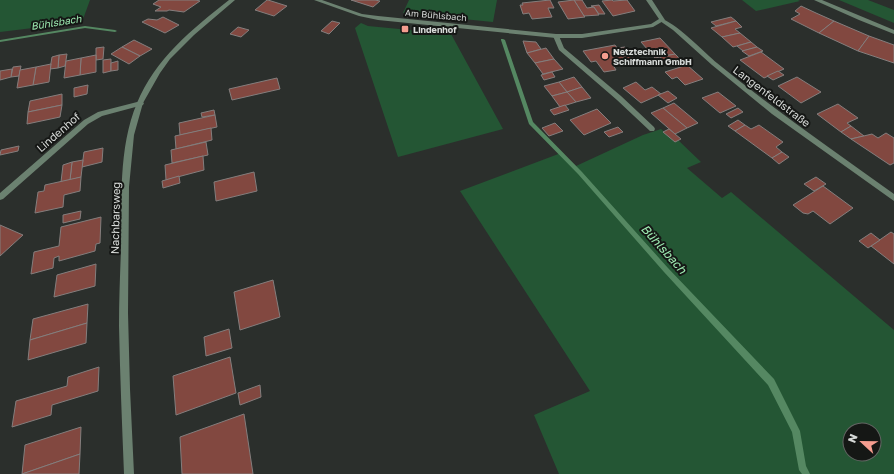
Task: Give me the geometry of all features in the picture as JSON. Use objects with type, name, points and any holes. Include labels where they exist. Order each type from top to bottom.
[{"type":"street","name":"Nachbarsweg","points":[[128,474],[124,338],[127,164],[132,128],[141,103],[157,72],[172,52],[192,32],[232,0]]},
{"type":"street","name":"Am Bühlsbach","points":[[316,0],[361,15],[378,18],[556,36],[582,36],[653,25],[662,20]]},
{"type":"street","name":"Langenfeldstraße","points":[[649,0],[662,20],[675,29],[714,64],[774,112],[894,198]]},
{"type":"street","points":[[817,0],[861,20],[894,32]]},
{"type":"street","points":[[556,36],[561,49],[619,98],[652,129]]},
{"type":"street","name":"Lindenhof","points":[[0,197],[86,122],[100,114],[141,103]]},
{"type":"green space","points":[[0,0],[90,0],[82,22],[0,32]]},
{"type":"green space","points":[[409,0],[497,0],[493,22],[403,13]]},
{"type":"green space","points":[[742,0],[798,0],[800,1],[756,11]]},
{"type":"green space","points":[[839,0],[868,0],[894,10],[894,23]]},
{"type":"green space","points":[[361,23],[368,26],[451,34],[503,129],[398,157],[355,28]]},
{"type":"green space","points":[[661,129],[675,142],[678,140],[701,162],[687,168],[722,198],[731,192],[894,330],[894,474],[559,474],[534,415],[590,391],[460,191],[561,153],[576,166],[643,135]]},
{"type":"building","points":[[159,0],[200,1],[184,12],[169,10],[155,11],[161,7],[153,4]]},
{"type":"building","points":[[267,0],[287,6],[274,16],[255,10]]},
{"type":"building","points":[[351,0],[375,0],[380,1],[373,7]]},
{"type":"building","points":[[550,0],[554,8],[548,8],[552,17],[532,19],[529,13],[523,14],[520,5],[523,5],[522,3]]},
{"type":"building","points":[[574,0],[582,0],[587,8],[594,7],[599,15],[584,16]]},
{"type":"building","points":[[574,0],[585,17],[568,19],[558,2]]},
{"type":"building","points":[[627,0],[635,11],[613,16],[602,1]]},
{"type":"building","points":[[599,5],[605,14],[599,14],[594,7],[591,6]]},
{"type":"building","points":[[801,6],[834,21],[819,33],[791,19],[800,14],[795,11]]},
{"type":"building","points":[[163,17],[179,25],[165,33],[142,22],[148,19],[157,20]]},
{"type":"building","points":[[731,17],[736,21],[716,26],[711,22]]},
{"type":"building","points":[[332,21],[340,23],[329,34],[321,31]]},
{"type":"building","points":[[736,21],[742,27],[735,29],[740,33],[722,37],[711,28]]},
{"type":"building","points":[[834,21],[869,36],[858,51],[819,33]]},
{"type":"building","points":[[238,27],[249,30],[241,37],[230,34]]},
{"type":"building","points":[[740,33],[751,42],[733,47],[722,37]]},
{"type":"building","points":[[869,36],[894,45],[894,63],[858,51]]},
{"type":"building","points":[[660,38],[675,54],[655,58],[641,42]]},
{"type":"building","points":[[134,40],[152,49],[140,56],[122,47]]},
{"type":"building","points":[[523,41],[536,42],[541,49],[527,53]]},
{"type":"building","points":[[751,42],[757,47],[743,51],[737,46]]},
{"type":"building","name":"Netztechnik Schiffmann GmbH","points":[[615,45],[628,63],[613,65],[616,70],[604,72],[596,61],[591,62],[583,51]]},
{"type":"building","points":[[104,47],[103,59],[96,60],[96,48]]},
{"type":"building","points":[[122,47],[140,56],[129,64],[111,54]]},
{"type":"building","points":[[625,47],[638,64],[630,66],[617,48]]},
{"type":"building","points":[[757,47],[763,51],[749,56],[742,51]]},
{"type":"building","points":[[546,48],[554,59],[535,63],[527,53]]},
{"type":"building","points":[[761,52],[784,69],[764,78],[740,60]]},
{"type":"building","points":[[67,54],[65,66],[58,68],[59,55]]},
{"type":"building","points":[[675,54],[680,59],[665,63],[660,57]]},
{"type":"building","points":[[59,55],[58,68],[50,69],[52,57]]},
{"type":"building","points":[[96,55],[96,72],[80,75],[81,58]]},
{"type":"building","points":[[81,58],[80,75],[64,78],[66,61]]},
{"type":"building","points":[[111,59],[111,71],[103,73],[103,60]]},
{"type":"building","points":[[554,59],[563,69],[543,74],[535,63]]},
{"type":"building","points":[[118,61],[118,70],[111,71],[111,63]]},
{"type":"building","points":[[51,64],[49,82],[33,85],[36,67]]},
{"type":"building","points":[[687,65],[703,79],[685,85],[677,77],[672,79],[665,72]]},
{"type":"building","points":[[21,66],[19,76],[11,77],[13,67]]},
{"type":"building","points":[[36,67],[33,85],[17,88],[20,70]]},
{"type":"building","points":[[12,69],[11,77],[0,80],[0,71]]},
{"type":"building","points":[[778,71],[784,75],[773,80],[767,76]]},
{"type":"building","points":[[552,72],[555,77],[544,80],[541,75]]},
{"type":"building","points":[[574,77],[582,87],[567,92],[559,82]]},
{"type":"building","points":[[797,77],[821,92],[801,103],[778,86]]},
{"type":"building","points":[[277,78],[280,89],[232,100],[229,89]]},
{"type":"building","points":[[559,82],[567,92],[552,96],[544,86]]},
{"type":"building","points":[[636,82],[645,90],[652,87],[661,94],[641,103],[623,88]]},
{"type":"building","points":[[88,85],[87,94],[74,97],[74,88]]},
{"type":"building","points":[[582,87],[591,98],[576,102],[567,92]]},
{"type":"building","points":[[668,91],[677,98],[668,103],[658,95]]},
{"type":"building","points":[[567,92],[576,102],[560,107],[552,96]]},
{"type":"building","points":[[718,92],[736,106],[720,113],[702,98]]},
{"type":"building","points":[[62,94],[62,105],[28,112],[30,101]]},
{"type":"building","points":[[674,103],[698,123],[687,128],[663,108]]},
{"type":"building","points":[[838,104],[858,118],[847,123],[851,126],[841,132],[817,114]]},
{"type":"building","points":[[62,105],[60,117],[27,124],[28,112]]},
{"type":"building","points":[[565,105],[569,110],[554,115],[550,110]]},
{"type":"building","points":[[663,108],[687,128],[675,134],[651,113]]},
{"type":"building","points":[[738,108],[743,112],[731,118],[726,114]]},
{"type":"building","points":[[597,109],[611,123],[584,135],[570,120]]},
{"type":"building","points":[[214,110],[215,115],[202,117],[201,113]]},
{"type":"building","points":[[215,115],[217,127],[180,135],[179,123]]},
{"type":"building","points":[[738,120],[745,125],[735,131],[728,126]]},
{"type":"building","points":[[555,123],[563,131],[549,136],[542,128]]},
{"type":"building","points":[[745,125],[751,129],[759,125],[783,142],[776,147],[782,152],[772,158],[735,131]]},
{"type":"building","points":[[851,126],[864,136],[851,139],[841,132]]},
{"type":"building","points":[[618,127],[623,132],[609,137],[604,132]]},
{"type":"building","points":[[211,128],[212,140],[176,149],[175,136]]},
{"type":"building","points":[[669,129],[681,139],[675,142],[663,132]]},
{"type":"building","points":[[886,133],[894,138],[894,163],[890,165],[851,139],[872,134],[878,138]]},
{"type":"building","points":[[206,142],[208,155],[172,163],[171,150]]},
{"type":"building","points":[[19,146],[18,151],[0,155],[1,150]]},
{"type":"building","points":[[103,148],[102,162],[82,167],[84,152]]},
{"type":"building","points":[[782,152],[789,157],[779,164],[772,158]]},
{"type":"building","points":[[203,156],[204,170],[166,180],[165,165]]},
{"type":"building","points":[[83,160],[81,177],[70,180],[72,162]]},
{"type":"building","points":[[72,162],[70,180],[61,182],[63,165]]},
{"type":"building","points":[[254,172],[257,191],[216,201],[214,182]]},
{"type":"building","points":[[179,176],[180,183],[163,188],[162,181]]},
{"type":"building","points":[[81,177],[80,191],[64,195],[63,207],[35,213],[38,192],[44,191],[45,185]]},
{"type":"building","points":[[816,177],[826,184],[814,191],[804,184]]},
{"type":"building","points":[[823,186],[853,208],[830,224],[813,211],[808,214],[803,213],[793,205]]},
{"type":"building","points":[[81,211],[80,219],[63,223],[63,215]]},
{"type":"building","points":[[101,217],[100,243],[96,244],[95,251],[59,261],[59,256],[54,258],[53,268],[31,274],[34,252],[59,246],[61,227]]},
{"type":"building","points":[[0,225],[23,235],[0,256]]},
{"type":"building","points":[[891,232],[894,234],[894,264],[871,246]]},
{"type":"building","points":[[871,233],[880,240],[868,248],[859,241]]},
{"type":"building","points":[[96,264],[95,286],[54,297],[57,275]]},
{"type":"building","points":[[273,280],[280,317],[240,330],[234,292]]},
{"type":"building","points":[[88,304],[87,323],[30,340],[33,319]]},
{"type":"building","points":[[87,323],[86,343],[28,360],[30,340]]},
{"type":"building","points":[[229,329],[232,348],[206,356],[204,337]]},
{"type":"building","points":[[230,357],[236,393],[176,415],[173,376]]},
{"type":"building","points":[[99,367],[98,391],[52,405],[51,415],[12,427],[16,401],[67,386],[68,377]]},
{"type":"building","points":[[260,385],[261,397],[240,405],[238,393]]},
{"type":"building","points":[[244,414],[253,474],[182,474],[180,437]]},
{"type":"building","points":[[81,427],[80,454],[22,474],[25,445]]},
{"type":"building","points":[[80,454],[79,474],[22,474]]},
{"type":"waterway","name":"Bühlsbach","points":[[0,41],[85,27],[115,31]]},
{"type":"waterway","name":"Bühlsbach","points":[[503,40],[531,123],[580,173],[666,270],[771,382],[796,431],[802,467],[806,474]]},
{"type":"place","name":"Lindenhof","points":[[405,29]]},
{"type":"place","name":"Netztechnik Schiffmann GmbH","points":[[605,56]]}]
